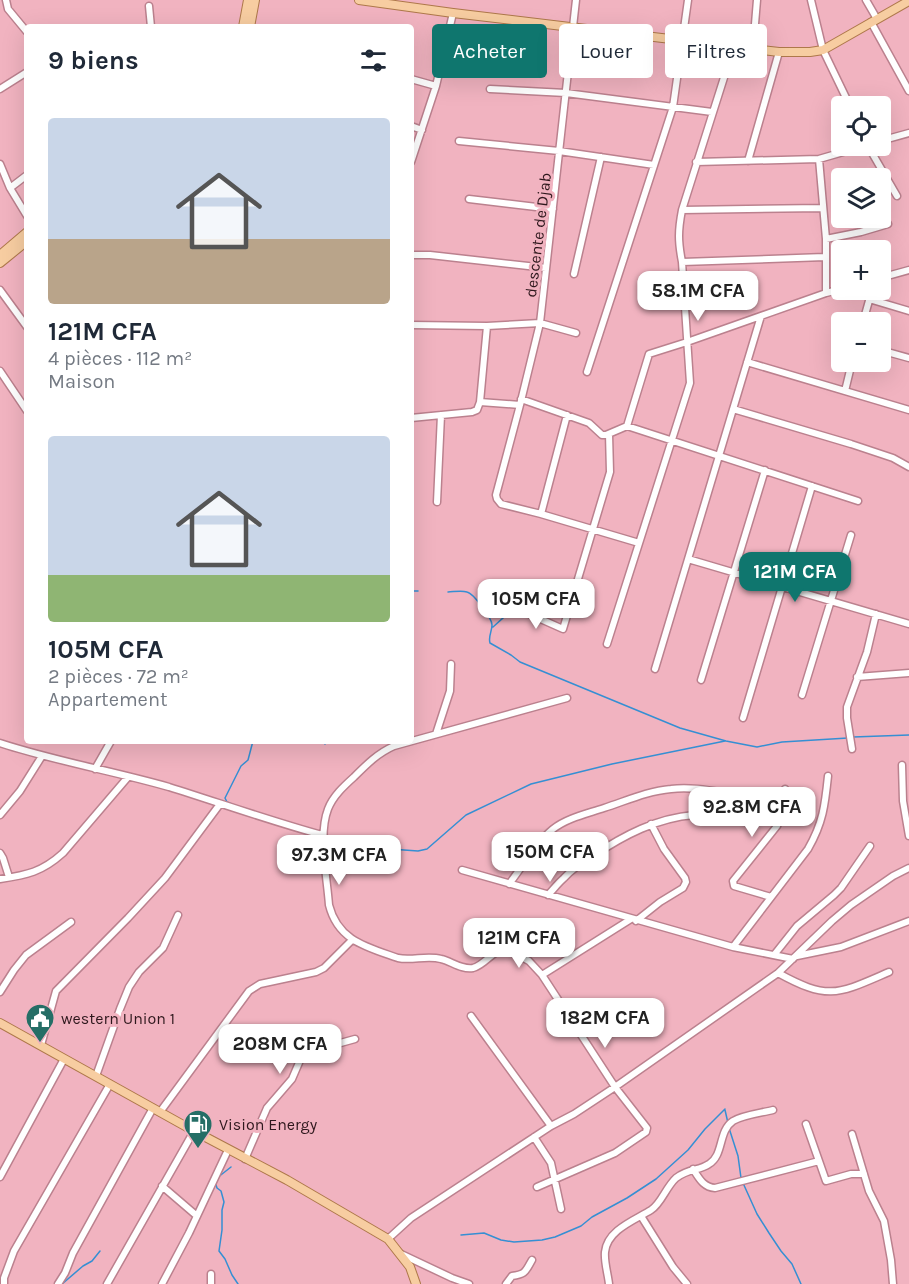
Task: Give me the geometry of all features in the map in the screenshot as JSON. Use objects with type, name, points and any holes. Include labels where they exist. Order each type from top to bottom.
[{"type":"main road","points":[[244,24],[248,0]]},
{"type":"main road","points":[[251,24],[255,0]]},
{"type":"main road","points":[[359,0],[387,2],[453,14],[559,25]]},
{"type":"main road","points":[[767,50],[810,52],[823,50],[909,1]]},
{"type":"main road","points":[[0,255],[24,235]]},
{"type":"main road","points":[[0,263],[24,243]]},
{"type":"main road","points":[[0,1023],[286,1180],[388,1239],[410,1267],[416,1284]]},
{"type":"street","points":[[6,0],[8,9],[24,28]]},
{"type":"street","points":[[573,24],[576,0]]},
{"type":"street","points":[[685,24],[688,0]]},
{"type":"street","points":[[755,24],[757,0]]},
{"type":"street","points":[[811,0],[823,50],[845,96]]},
{"type":"street","points":[[866,0],[909,91]]},
{"type":"street","points":[[149,6],[151,24]]},
{"type":"street","points":[[414,153],[436,86],[453,14]]},
{"type":"street","points":[[748,161],[779,51]]},
{"type":"street","points":[[0,89],[24,74]]},
{"type":"street","points":[[568,78],[540,323],[496,499],[501,504],[639,543]]},
{"type":"street","points":[[587,372],[673,106],[677,78]]},
{"type":"street","points":[[607,644],[690,383],[682,262],[678,243],[682,210],[723,78]]},
{"type":"street","points":[[414,80],[436,86]]},
{"type":"street","points":[[490,88],[566,93],[712,112]]},
{"type":"street","points":[[414,127],[422,130]]},
{"type":"street","points":[[891,138],[909,133]]},
{"type":"street","points":[[459,141],[560,151],[654,165]]},
{"type":"street","name":"descente de Djab","points":[[540,323],[549,267],[560,151]]},
{"type":"street","points":[[696,162],[819,159],[831,156]]},
{"type":"street","points":[[872,156],[897,196]]},
{"type":"street","points":[[574,274],[601,157]]},
{"type":"street","points":[[819,159],[826,239],[826,293]]},
{"type":"street","points":[[0,164],[10,188],[24,211]]},
{"type":"street","points":[[10,188],[24,177]]},
{"type":"street","points":[[469,199],[553,209]]},
{"type":"street","points":[[682,210],[824,208]]},
{"type":"street","points":[[826,239],[874,228]]},
{"type":"street","points":[[414,255],[546,268]]},
{"type":"street","points":[[682,262],[825,257]]},
{"type":"street","points":[[891,275],[909,270]]},
{"type":"street","points":[[0,290],[24,323]]},
{"type":"street","points":[[627,426],[649,354],[831,292]]},
{"type":"street","points":[[872,300],[909,311]]},
{"type":"street","points":[[655,669],[761,316]]},
{"type":"street","points":[[414,324],[487,326],[540,323],[576,333]]},
{"type":"street","points":[[414,418],[477,411],[480,402],[487,326]]},
{"type":"street","points":[[891,353],[909,358]]},
{"type":"street","points":[[747,362],[909,410]]},
{"type":"street","points":[[0,371],[24,407]]},
{"type":"street","points":[[845,391],[850,372]]},
{"type":"street","points":[[480,402],[520,402],[589,423],[603,435],[627,426],[858,501]]},
{"type":"street","points":[[733,409],[851,444],[893,458],[909,467]]},
{"type":"street","points":[[437,502],[441,415]]},
{"type":"street","points":[[541,514],[567,415]]},
{"type":"street","points":[[518,609],[563,629],[610,472],[609,434]]},
{"type":"street","points":[[701,680],[765,470]]},
{"type":"street","points":[[743,718],[812,486]]},
{"type":"street","points":[[802,695],[851,535]]},
{"type":"street","points":[[688,560],[909,624]]},
{"type":"street","points":[[852,749],[847,707],[867,652],[876,614]]},
{"type":"street","points":[[436,734],[450,692],[451,664]]},
{"type":"street","points":[[858,677],[909,673]]},
{"type":"street","points":[[414,740],[567,698]]},
{"type":"street","points":[[0,743],[42,756],[168,787],[322,835]]},
{"type":"street","points":[[95,769],[109,744]]},
{"type":"street","points":[[401,744],[383,751],[374,758],[333,799],[328,809],[322,835],[328,905],[335,922],[352,940],[398,958],[442,959],[471,969],[505,948],[529,961],[542,975],[615,1087],[647,1128],[646,1132],[615,1153],[537,1187]]},
{"type":"street","points":[[0,815],[20,791],[42,756]]},
{"type":"street","points":[[902,765],[903,801],[909,836]]},
{"type":"street","points":[[733,947],[817,834],[826,804],[828,776]]},
{"type":"street","points":[[0,879],[34,872],[51,863],[63,853],[128,777]]},
{"type":"street","points":[[509,884],[541,841],[553,829],[585,813],[671,789],[740,795]]},
{"type":"street","points":[[771,897],[734,886],[733,881],[777,826],[785,789]]},
{"type":"street","points":[[40,1045],[56,991],[165,878],[220,804]]},
{"type":"street","points":[[548,895],[564,877],[604,848],[651,824],[706,814],[740,818]]},
{"type":"street","points":[[542,975],[683,888],[686,878],[664,849],[651,824]]},
{"type":"street","points":[[774,956],[797,926],[841,888],[870,846]]},
{"type":"street","points":[[0,853],[9,877]]},
{"type":"street","points":[[388,1239],[411,1218],[615,1087],[778,973],[851,905],[882,883],[909,868]]},
{"type":"street","points":[[462,870],[634,920],[774,956],[795,958],[841,947],[909,921]]},
{"type":"street","points":[[96,1076],[129,987],[163,948],[178,915]]},
{"type":"street","points":[[0,992],[26,955],[71,922]]},
{"type":"street","points":[[58,1284],[73,1253],[156,1110],[249,991],[261,984],[316,972],[324,968],[352,940]]},
{"type":"street","points":[[778,973],[809,989],[832,992],[850,989],[889,972]]},
{"type":"street","points":[[471,1016],[551,1126]]},
{"type":"street","points":[[245,1159],[267,1108],[292,1079],[304,1054],[355,1039]]},
{"type":"street","points":[[0,1177],[64,1059]]},
{"type":"street","points":[[4,1284],[14,1251],[110,1084]]},
{"type":"street","points":[[609,1284],[605,1252],[610,1240],[619,1229],[654,1208],[674,1180],[686,1171],[711,1163],[718,1153],[726,1128],[734,1121],[773,1110]]},
{"type":"street","points":[[806,1124],[826,1180],[851,1173],[864,1174]]},
{"type":"street","points":[[107,1284],[194,1131]]},
{"type":"street","points":[[852,1134],[869,1191],[884,1221],[893,1284]]},
{"type":"street","points":[[534,1137],[551,1163],[561,1209]]},
{"type":"street","points":[[162,1284],[228,1150]]},
{"type":"street","points":[[693,1169],[700,1181],[715,1188],[819,1161]]},
{"type":"street","points":[[162,1186],[197,1216]]},
{"type":"street","points":[[641,1216],[673,1267],[687,1284]]},
{"type":"street","points":[[398,1252],[469,1284]]},
{"type":"street","points":[[506,1284],[512,1276],[524,1274],[532,1260]]},
{"type":"street","points":[[211,1284],[212,1274]]},
{"type":"waterway","points":[[448,592],[470,593],[486,612],[491,622],[490,643],[520,662],[680,728],[757,747],[782,742],[848,738]]},
{"type":"waterway","points":[[493,627],[514,608]]},
{"type":"waterway","points":[[853,737],[909,735]]},
{"type":"waterway","points":[[390,849],[418,851],[427,849],[466,815],[531,784],[612,764],[725,741]]},
{"type":"waterway","points":[[236,806],[227,802],[225,798],[241,766],[248,760],[252,744]]},
{"type":"waterway","points":[[461,1235],[484,1233],[501,1240],[514,1242],[542,1240],[581,1226],[656,1179],[688,1150],[725,1109]]},
{"type":"waterway","points":[[725,1110],[728,1123]]},
{"type":"waterway","points":[[729,1128],[738,1156],[741,1178]]},
{"type":"waterway","points":[[217,1178],[231,1167]]},
{"type":"waterway","points":[[215,1182],[224,1202],[219,1251],[238,1284]]},
{"type":"waterway","points":[[743,1183],[757,1214],[792,1264],[801,1284]]},
{"type":"waterway","points":[[62,1284],[92,1261],[100,1251]]},
{"type":"place","name":"western Union 1","points":[[40,1044]]},
{"type":"place","name":"Vision Energy","points":[[198,1150]]}]
